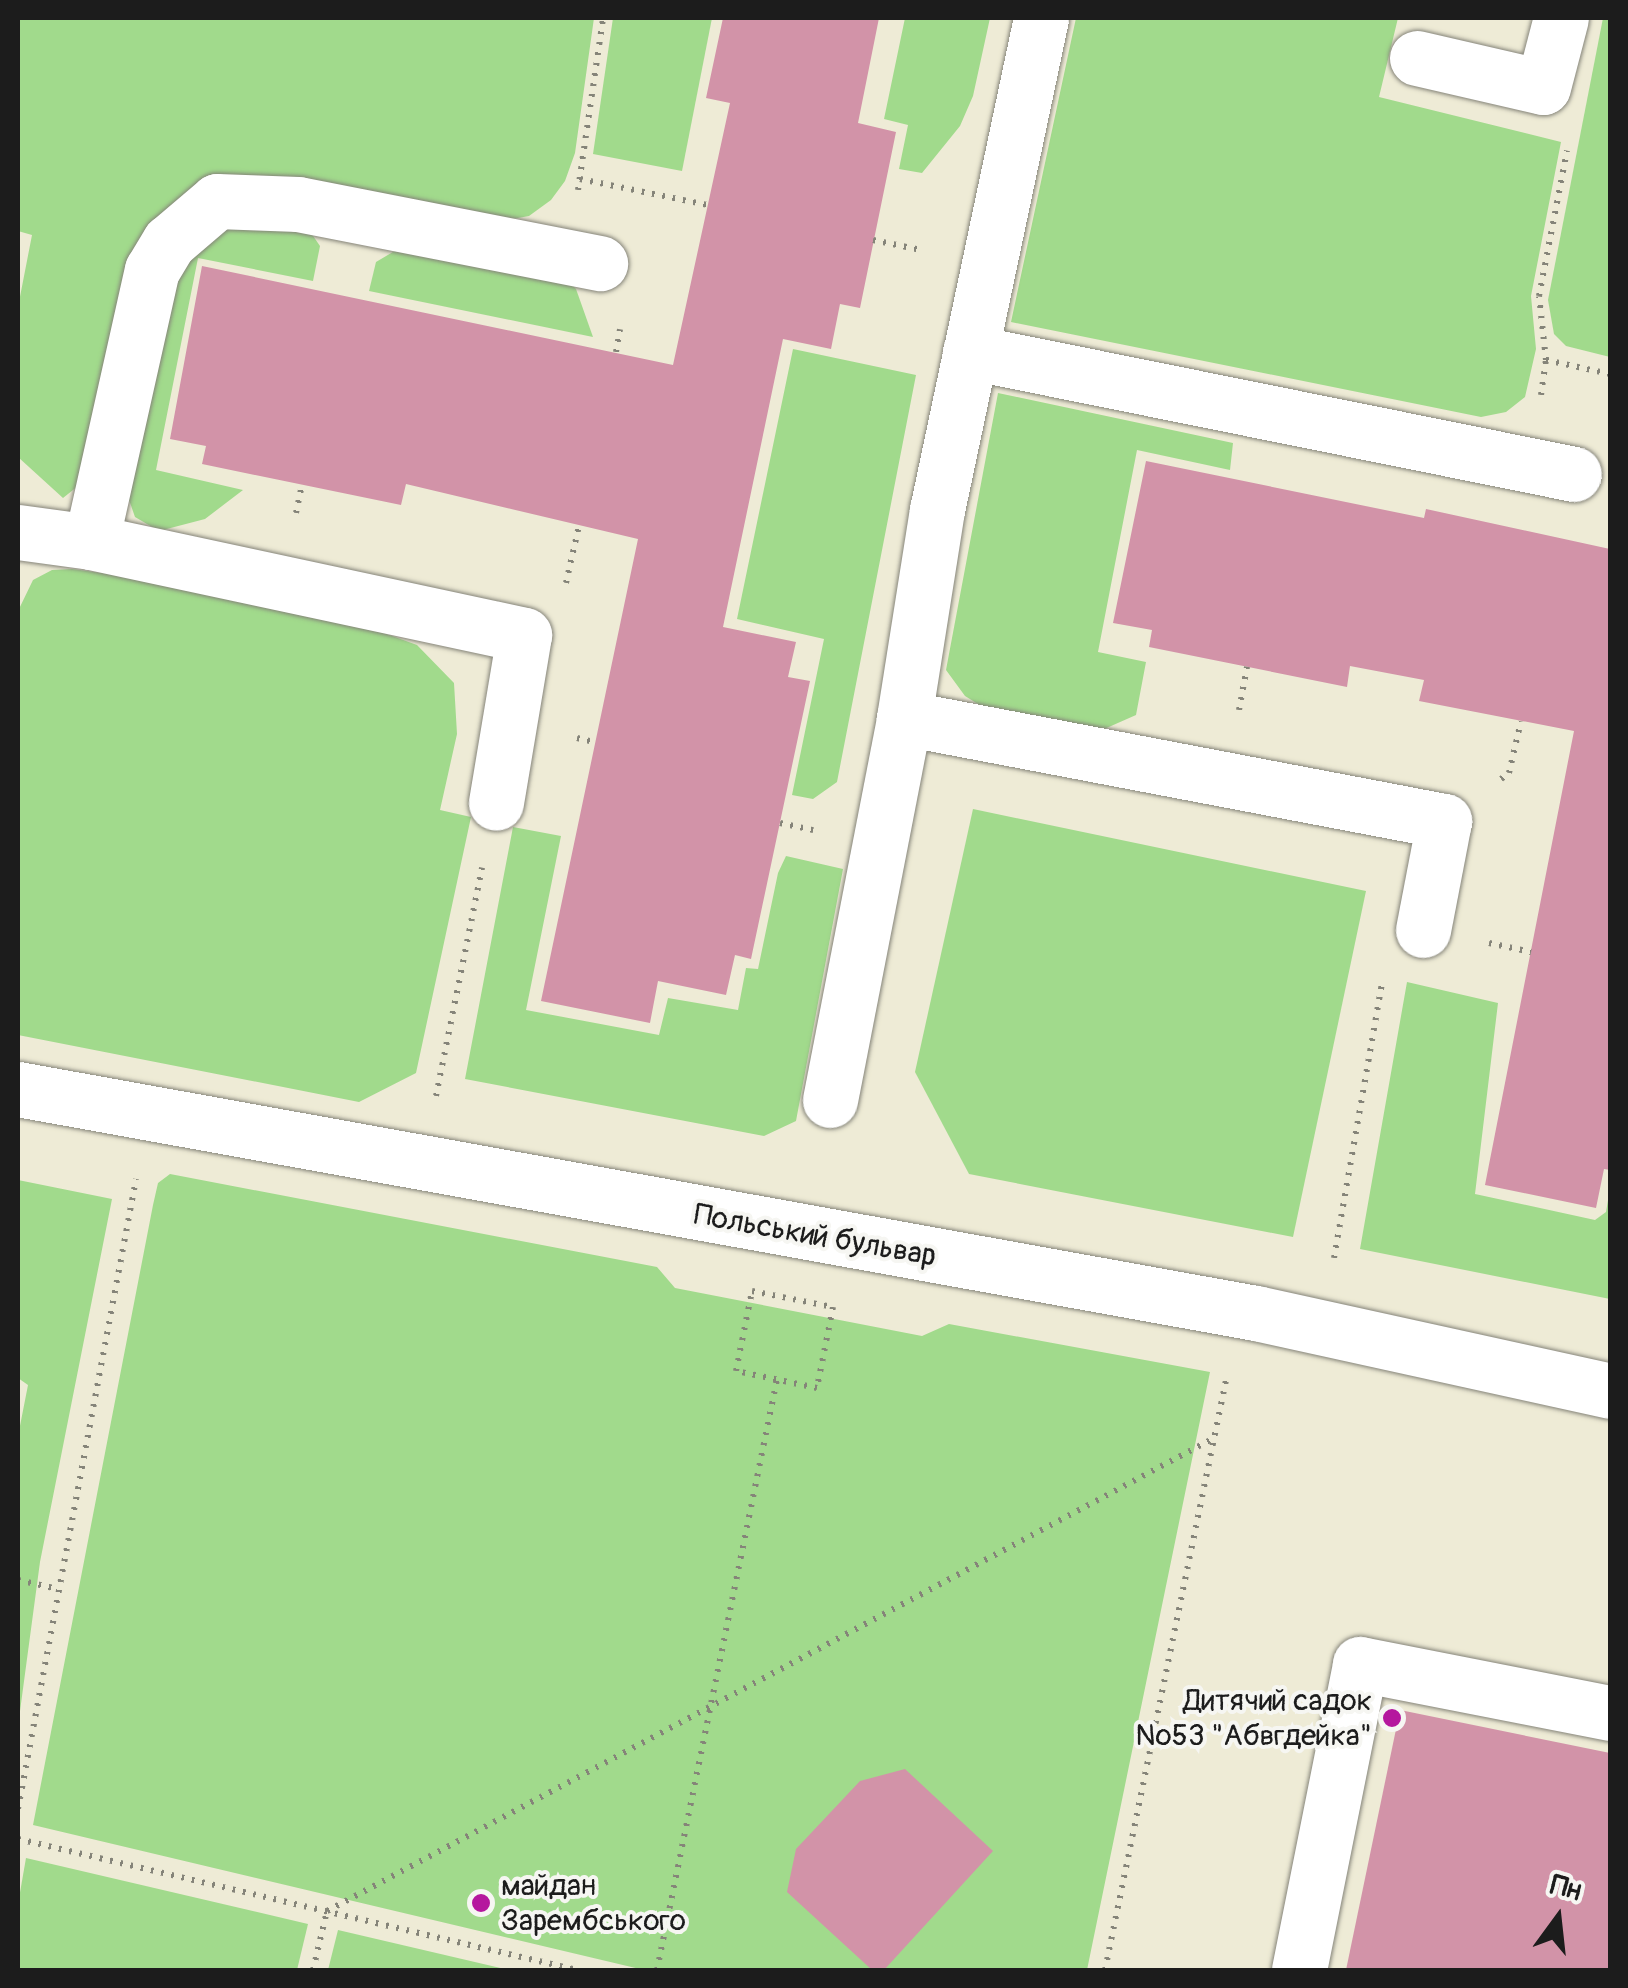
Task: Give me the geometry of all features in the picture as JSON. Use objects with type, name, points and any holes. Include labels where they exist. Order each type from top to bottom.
[{"type":"street","points":[[830,1100],[904,718],[938,510],[1040,18]]},
{"type":"street","points":[[1417,58],[1543,87],[1561,18]]},
{"type":"street","points":[[91,542],[152,270],[169,242],[217,201],[298,204],[584,259]]},
{"type":"street","points":[[970,352],[1550,470]]},
{"type":"street","points":[[18,532],[91,542],[524,635],[496,803]]},
{"type":"street","points":[[904,718],[1444,821],[1423,930]]},
{"type":"street","name":"Польський бульвар","points":[[18,1089],[1240,1310],[1610,1391]]},
{"type":"street","points":[[1299,1970],[1360,1664],[1610,1713]]},
{"type":"path","points":[[584,259],[580,179],[603,18]]},
{"type":"path","points":[[1550,470],[1539,296],[1570,141]]},
{"type":"path","points":[[580,179],[708,205]]},
{"type":"path","points":[[1546,360],[1610,374]]},
{"type":"path","points":[[422,1165],[496,803]]},
{"type":"path","points":[[1322,1328],[1391,932],[1423,930]]},
{"type":"path","points":[[18,1809],[148,1114]]},
{"type":"path","points":[[752,1290],[833,1307],[818,1388],[776,1380],[736,1371],[752,1290]]},
{"type":"path","points":[[1105,1970],[1240,1310]]},
{"type":"path","points":[[656,1970],[776,1380]]},
{"type":"path","points":[[314,1970],[327,1911],[1214,1438]]},
{"type":"path","points":[[18,1580],[58,1589]]},
{"type":"path","points":[[18,1839],[577,1970]]},
{"type":"green space","points":[[594,18],[575,153],[565,181],[551,200],[529,216],[501,221],[194,190],[83,482],[63,498],[18,457],[18,307],[32,235],[18,231],[18,20]]},
{"type":"green space","points":[[613,18],[712,18],[682,171],[593,154]]},
{"type":"green space","points":[[905,18],[990,18],[973,96],[960,126],[922,173],[899,169],[908,125],[884,119]]},
{"type":"green space","points":[[1076,18],[1398,18],[1379,97],[1561,142],[1531,296],[1536,349],[1525,397],[1506,412],[1481,417],[1011,322]]},
{"type":"green space","points":[[1603,18],[1610,18],[1610,357],[1566,346],[1554,334],[1548,300]]},
{"type":"green space","points":[[231,224],[309,230],[320,246],[313,281],[198,258],[156,470],[243,490],[205,519],[159,531],[135,517],[127,494],[173,277],[186,256]]},
{"type":"green space","points":[[403,246],[564,276],[576,289],[593,337],[369,291],[376,262]]},
{"type":"green space","points":[[793,349],[916,375],[837,782],[813,799],[792,795],[824,639],[737,619]]},
{"type":"green space","points":[[998,393],[1233,443],[1230,470],[1137,450],[1098,652],[1146,662],[1136,715],[1102,730],[999,717],[965,696],[946,670]]},
{"type":"green space","points":[[52,570],[124,576],[384,633],[417,645],[454,683],[457,734],[440,810],[471,817],[416,1073],[359,1102],[18,1035],[18,611],[33,580]]},
{"type":"green space","points":[[973,809],[1366,891],[1293,1237],[969,1174],[915,1072]]},
{"type":"green space","points":[[513,827],[561,836],[526,1010],[659,1035],[668,998],[738,1010],[746,968],[758,969],[778,873],[786,856],[843,869],[796,1121],[764,1136],[465,1079]]},
{"type":"green space","points":[[1407,982],[1498,1003],[1475,1194],[1595,1220],[1606,1212],[1610,1188],[1610,1299],[1360,1249]]},
{"type":"green space","points":[[170,1174],[657,1267],[675,1288],[922,1336],[949,1324],[1210,1372],[1087,1970],[644,1970],[33,1825],[153,1205],[158,1183]]},
{"type":"green space","points":[[18,1180],[112,1199],[40,1562],[18,1726],[18,1436],[28,1385],[18,1378]]},
{"type":"green space","points":[[26,1858],[308,1924],[297,1970],[18,1970],[18,1904]]},
{"type":"green space","points":[[338,1930],[509,1970],[328,1970]]},
{"type":"building","points":[[723,18],[879,18],[858,123],[896,132],[860,308],[840,304],[831,349],[783,339],[723,627],[796,642],[788,677],[810,681],[751,959],[735,955],[726,995],[658,981],[650,1023],[541,1001],[638,539],[406,484],[401,505],[202,464],[206,446],[170,439],[202,266],[673,365],[730,103],[706,98]]},
{"type":"building","points":[[1146,461],[1424,518],[1426,509],[1610,549],[1610,1170],[1604,1169],[1596,1208],[1485,1185],[1574,731],[1419,701],[1424,680],[1350,666],[1347,687],[1149,647],[1152,630],[1113,623]]},
{"type":"building","points":[[1400,1710],[1610,1753],[1610,1970],[1346,1970]]},
{"type":"building","points":[[905,1769],[993,1851],[884,1970],[872,1970],[787,1892],[796,1849],[860,1781]]},
{"type":"place","name":"Дитячий садок №53 \"Абвгдейка\"","points":[[1392,1718]]},
{"type":"place","name":"майдан Зарембського","points":[[481,1903]]}]
